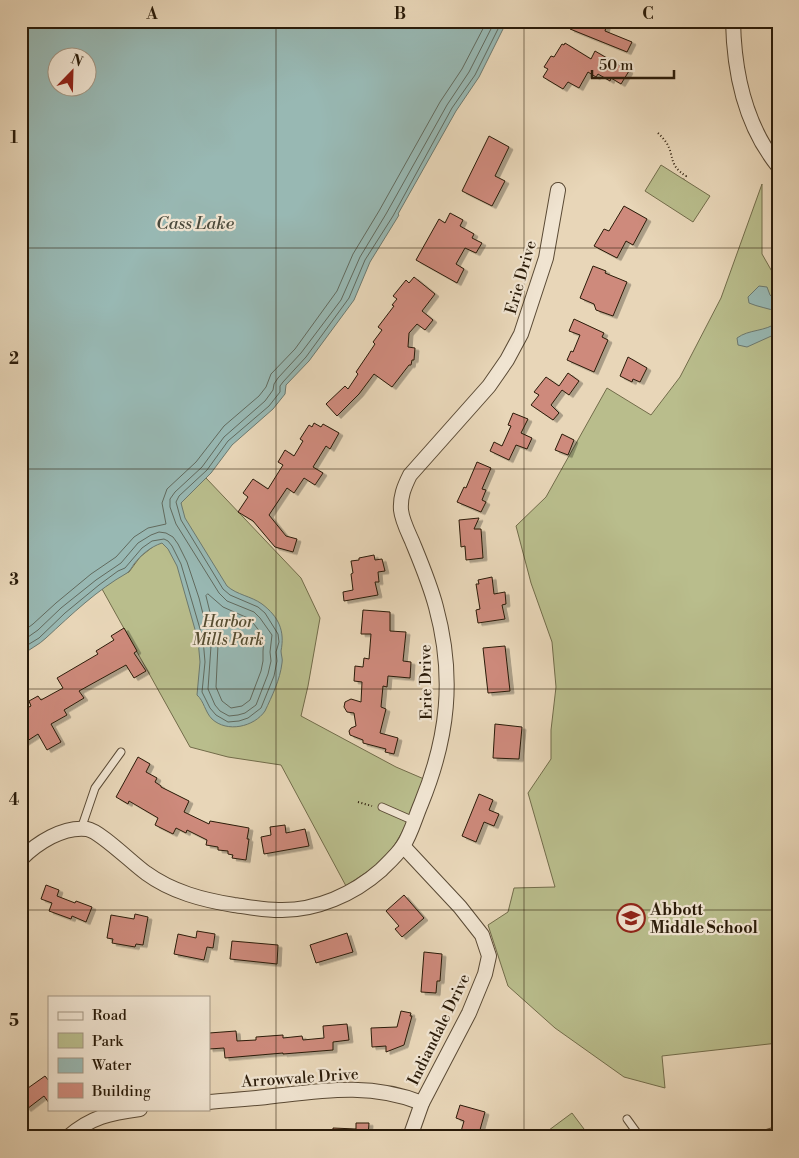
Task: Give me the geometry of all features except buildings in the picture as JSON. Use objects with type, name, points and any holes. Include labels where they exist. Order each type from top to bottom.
[{"type":"street","points":[[733,21],[735,60],[746,106],[762,143],[778,166]]},
{"type":"street","name":"Erie Drive","points":[[81,829],[90,830],[147,874],[178,891],[203,899],[281,910],[329,902],[356,889],[377,874],[403,846],[428,786],[441,740],[446,702],[446,661],[436,608],[401,513],[403,487],[410,475],[489,386],[507,360],[521,334],[546,258],[558,190]]},
{"type":"street","points":[[21,858],[50,838],[72,829],[81,829]]},
{"type":"street","name":"Indiandale Drive","points":[[403,846],[460,907],[482,935],[489,956],[485,974],[469,1013],[422,1103],[410,1137]]},
{"type":"street","name":"Arrowvale Drive","points":[[210,1102],[352,1089],[378,1090],[402,1095],[422,1103]]},
{"type":"street","points":[[68,1137],[95,1118],[132,1110]]},
{"type":"lane","points":[[81,829],[95,788],[121,752]]},
{"type":"lane","points":[[382,807],[414,820]]},
{"type":"lane","points":[[627,1119],[640,1137]]},
{"type":"lane","points":[[754,1137],[778,1130]]},
{"type":"path","points":[[658,133],[667,143],[672,161],[678,171],[686,176],[684,179]]},
{"type":"path","points":[[358,802],[371,805],[380,810],[382,807]]},
{"type":"green space","points":[[661,165],[710,196],[693,222],[645,191]]},
{"type":"green space","points":[[762,184],[762,254],[778,282],[778,1043],[662,1056],[665,1088],[624,1077],[555,1028],[508,986],[488,925],[508,912],[514,888],[555,887],[528,793],[551,759],[551,730],[556,687],[552,642],[531,583],[516,526],[546,497],[607,388],[651,415],[680,377],[721,298]]},
{"type":"green space","name":"Harbor Mills Park","points":[[206,478],[301,578],[320,618],[301,716],[396,767],[424,779],[406,825],[391,850],[376,865],[346,886],[281,765],[228,757],[190,747],[102,589],[121,575],[129,572],[140,557],[155,545],[183,500]]},
{"type":"green space","points":[[572,1113],[590,1137],[541,1136]]},
{"type":"water","name":"Cass Lake","points":[[21,21],[507,21],[479,77],[456,111],[399,215],[370,262],[354,300],[309,361],[286,385],[285,394],[273,409],[232,445],[211,473],[181,503],[185,518],[227,586],[262,604],[277,619],[282,637],[282,662],[275,688],[265,711],[254,721],[232,727],[218,723],[208,713],[197,695],[200,662],[198,640],[177,566],[168,549],[162,543],[146,552],[128,572],[75,611],[43,640],[21,656]]},
{"type":"water","points":[[759,286],[767,287],[770,295],[778,303],[778,312],[749,303],[748,297]]},
{"type":"water","points":[[778,322],[778,333],[747,347],[738,345],[737,338],[742,335]]},
{"type":"place","name":"Abbott Middle School","points":[[631,918]]}]
